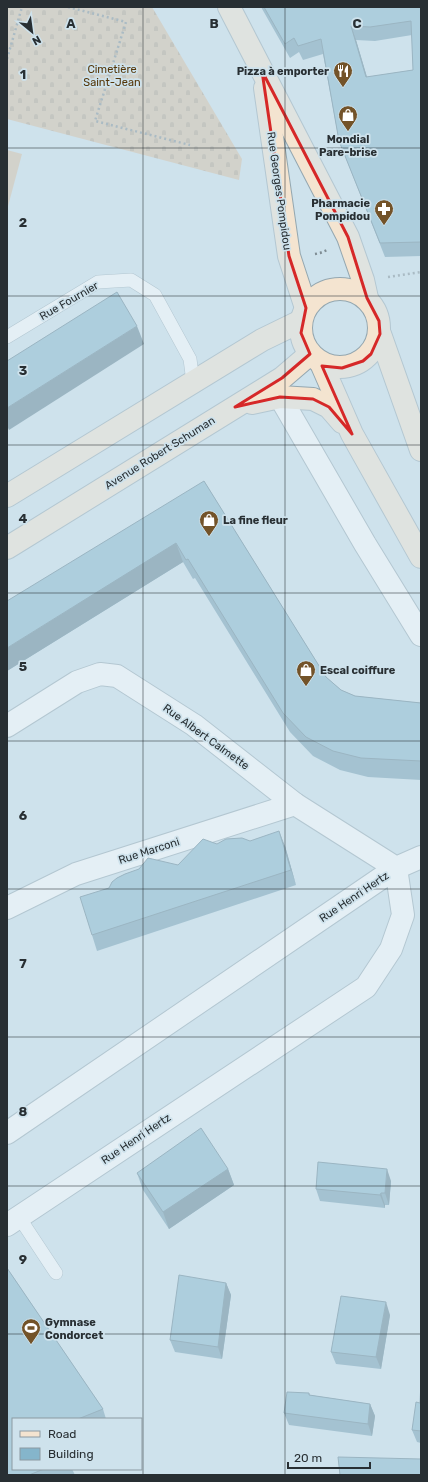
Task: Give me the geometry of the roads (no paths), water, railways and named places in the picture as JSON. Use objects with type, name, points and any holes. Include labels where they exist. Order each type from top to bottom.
[{"type":"main road","name":"Rue Georges Pompidou","points":[[229,7],[348,237],[365,289]]},
{"type":"main road","name":"Rue Georges Pompidou","points":[[262,71],[289,256],[304,315]]},
{"type":"main road","points":[[421,450],[380,334],[379,321],[375,308],[365,289],[357,292],[346,289],[334,289],[323,293],[314,299],[304,315],[301,333],[304,344],[316,359],[352,434],[421,557]]},
{"type":"main road","points":[[7,496],[304,315]]},
{"type":"main road","points":[[316,359],[331,367],[342,368],[358,363],[371,354],[377,344],[380,334]]},
{"type":"main road","name":"Avenue Robert Schuman","points":[[7,548],[282,378],[316,359]]},
{"type":"main road","points":[[235,407],[280,397],[313,399],[329,407],[352,434]]},
{"type":"street","points":[[280,397],[365,544],[421,634]]},
{"type":"street","name":"Rue Albert Calmette","points":[[7,726],[77,682],[100,674],[117,676],[194,725],[295,804],[396,868]]},
{"type":"street","name":"Rue Marconi","points":[[7,908],[76,874],[295,804]]},
{"type":"street","points":[[396,868],[421,857]]},
{"type":"street","name":"Rue Henri Hertz","points":[[7,1134],[396,868],[403,915],[392,949],[366,987],[13,1221]]},
{"type":"lane","name":"Rue Fournier","points":[[7,337],[98,282],[131,280],[155,295],[190,359],[193,382]]},
{"type":"lane","points":[[13,1221],[56,1273]]},
{"type":"place","name":"Pizza à emporter","points":[[343,88]]},
{"type":"place","name":"Mondial Pare-brise","points":[[348,132]]},
{"type":"place","name":"Pharmacie Pompidou","points":[[384,226]]},
{"type":"place","name":"La fine fleur","points":[[209,537]]},
{"type":"place","name":"Escal coiffure","points":[[306,687]]},
{"type":"place","name":"Gymnase Condorcet","points":[[31,1345]]},
{"type":"park label","name":"Cimetière Saint-Jean","points":[[112,75]]}]
